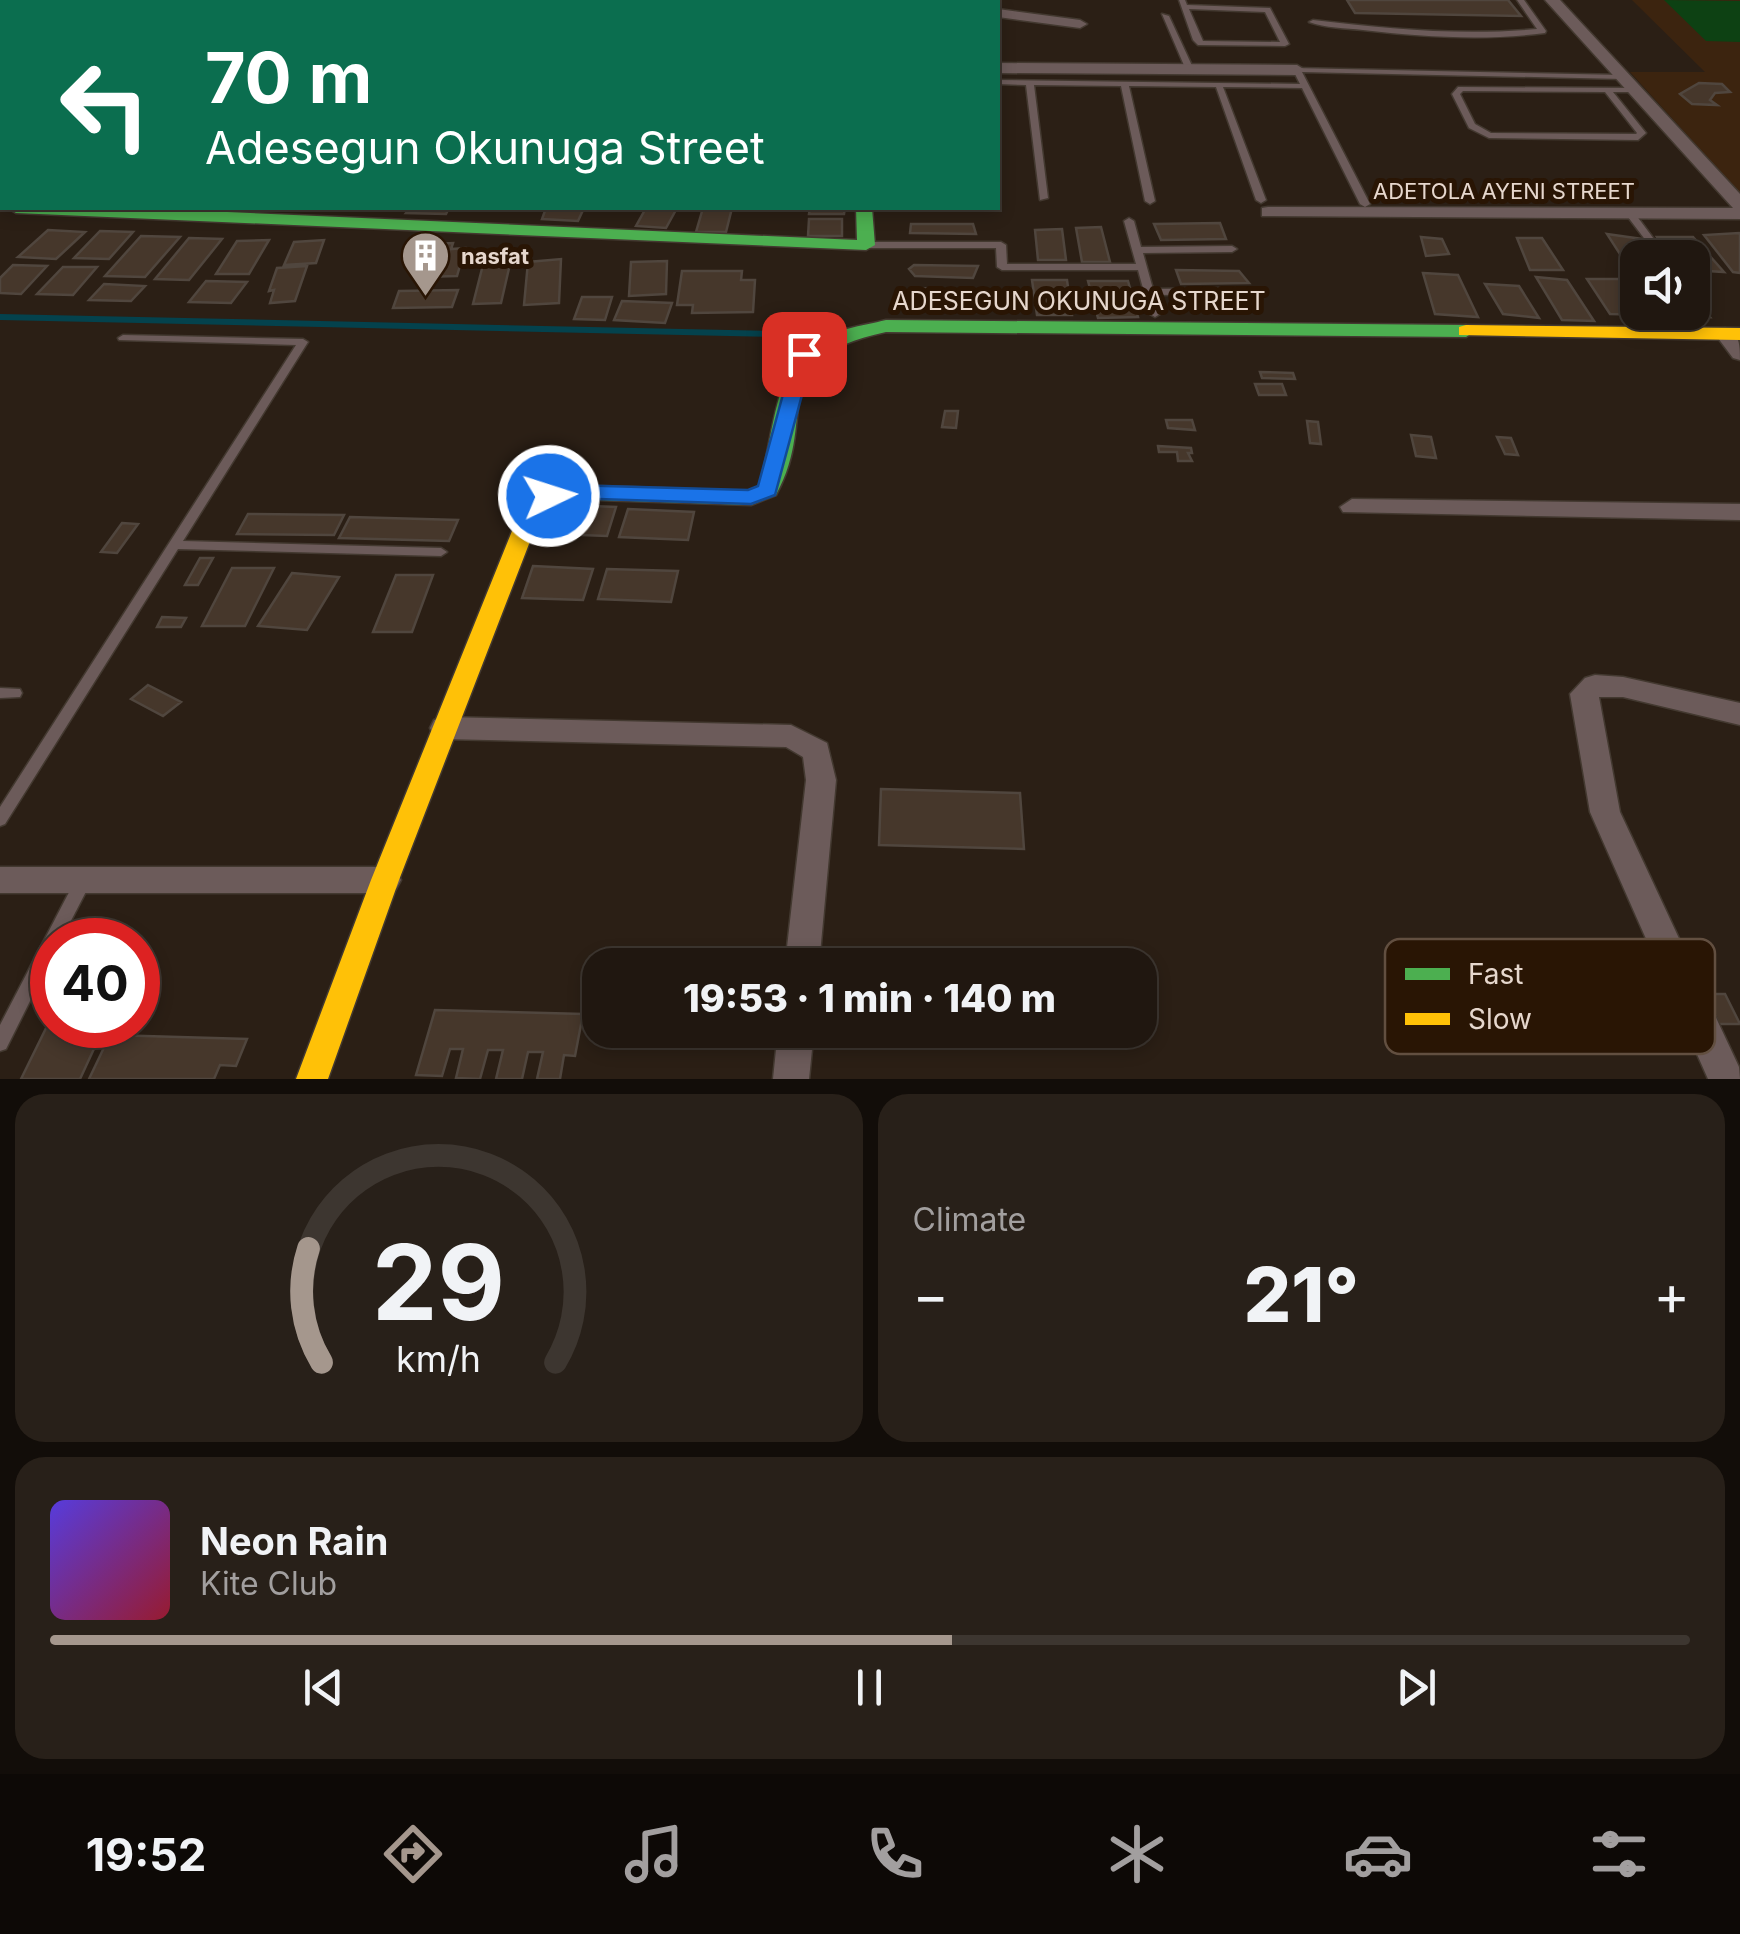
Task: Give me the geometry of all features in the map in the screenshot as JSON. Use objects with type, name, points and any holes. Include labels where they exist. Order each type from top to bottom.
[{"type":"street","points":[[1552,0],[1740,206]]},
{"type":"street","points":[[1000,13],[1080,24]]},
{"type":"street","points":[[1000,68],[1298,70]]},
{"type":"street","name":"ADETOLA AYENI STREET","points":[[1265,206],[1630,213],[1740,206]]},
{"type":"street","points":[[62,210],[669,240],[866,245],[864,210]]},
{"type":"street","name":"ADESEGUN OKUNUGA STREET","points":[[312,1079],[385,880],[531,510],[549,496],[568,492],[751,498],[768,490],[804,354],[823,340],[844,331],[886,326],[1733,334]]},
{"type":"street","points":[[1733,334],[1740,354]]},
{"type":"street","points":[[1352,507],[1740,512]]},
{"type":"street","points":[[1665,939],[1605,812],[1584,694],[1595,685],[1624,687],[1740,714]]},
{"type":"street","points":[[444,728],[791,736],[817,751],[821,780],[804,948]]},
{"type":"street","points":[[0,880],[385,880]]},
{"type":"street","points":[[1715,1044],[1729,1073]]},
{"type":"street","points":[[791,1079],[794,1048]]},
{"type":"lane","points":[[1314,22],[1435,34],[1501,36],[1542,31],[1520,0]]},
{"type":"lane","points":[[1184,4],[1267,10],[1285,44],[1206,46],[1197,40],[1184,4]]},
{"type":"lane","points":[[1165,16],[1190,70]]},
{"type":"lane","points":[[1365,204],[1298,70],[1623,77]]},
{"type":"lane","points":[[1000,82],[1305,86]]},
{"type":"lane","points":[[1030,82],[1043,198]]},
{"type":"lane","points":[[1125,84],[1150,201]]},
{"type":"lane","points":[[1219,86],[1265,206]]},
{"type":"lane","points":[[1607,90],[1642,133],[1638,137],[1489,135],[1472,126],[1456,94],[1461,88],[1635,90]]},
{"type":"lane","points":[[1630,213],[1650,240]]},
{"type":"lane","points":[[1129,221],[1155,314]]},
{"type":"lane","points":[[866,245],[1002,245],[1002,267],[1142,267]]},
{"type":"lane","points":[[1137,250],[1232,250]]},
{"type":"lane","points":[[1148,292],[1246,291]]},
{"type":"lane","points":[[0,820],[304,342],[124,338]]},
{"type":"lane","points":[[174,545],[441,552]]},
{"type":"lane","points":[[64,918],[84,880]]},
{"type":"lane","points":[[0,1043],[30,985]]},
{"type":"shaded area","points":[[1632,0],[1740,0],[1740,193],[1630,72],[1705,72]]},
{"type":"green space","points":[[1664,0],[1740,1],[1740,42],[1706,41]]},
{"type":"building","points":[[1347,0],[1508,0],[1521,16],[1355,13]]},
{"type":"building","points":[[1699,83],[1722,84],[1730,92],[1715,93],[1710,100],[1717,105],[1692,104],[1680,94]]},
{"type":"building","points":[[408,210],[448,210],[446,214],[406,213]]},
{"type":"building","points":[[545,210],[583,210],[578,221],[542,219]]},
{"type":"building","points":[[645,210],[676,210],[666,228],[636,226]]},
{"type":"building","points":[[702,210],[732,210],[726,232],[696,232]]},
{"type":"building","points":[[810,210],[845,210],[844,214],[809,214]]},
{"type":"building","points":[[809,219],[842,219],[842,236],[808,236]]},
{"type":"building","points":[[1220,223],[1226,239],[1161,240],[1154,224]]},
{"type":"building","points":[[911,224],[973,224],[976,234],[910,233]]},
{"type":"building","points":[[1101,227],[1110,262],[1082,262],[1076,228]]},
{"type":"building","points":[[1062,229],[1066,260],[1038,260],[1035,230]]},
{"type":"building","points":[[48,230],[85,232],[56,259],[18,257]]},
{"type":"building","points":[[100,231],[133,232],[109,259],[74,258]]},
{"type":"building","points":[[1739,233],[1740,273],[1733,272],[1704,235]]},
{"type":"building","points":[[1607,234],[1643,240],[1620,240],[1620,254]]},
{"type":"building","points":[[141,236],[180,237],[145,277],[105,276]]},
{"type":"building","points":[[1421,237],[1442,239],[1449,254],[1426,256]]},
{"type":"building","points":[[1657,237],[1696,240],[1659,240]]},
{"type":"building","points":[[189,238],[222,239],[189,280],[155,279]]},
{"type":"building","points":[[1517,238],[1542,238],[1563,270],[1530,270]]},
{"type":"building","points":[[269,240],[249,274],[216,274],[237,241]]},
{"type":"building","points":[[324,240],[316,263],[284,265],[294,242]]},
{"type":"building","points":[[453,243],[451,249],[465,248],[457,276],[422,277],[432,244]]},
{"type":"building","points":[[513,251],[501,303],[473,304],[486,253]]},
{"type":"building","points":[[1710,256],[1724,272],[1710,271]]},
{"type":"building","points":[[561,259],[559,303],[524,305],[528,262]]},
{"type":"building","points":[[667,261],[666,294],[629,296],[631,262]]},
{"type":"building","points":[[13,265],[47,266],[21,294],[0,293],[0,278]]},
{"type":"building","points":[[914,265],[978,266],[973,278],[915,276],[909,269]]},
{"type":"building","points":[[307,266],[295,301],[270,303],[274,290],[269,291],[277,268]]},
{"type":"building","points":[[63,267],[97,267],[73,295],[37,294]]},
{"type":"building","points":[[1176,270],[1239,271],[1249,283],[1181,284]]},
{"type":"building","points":[[682,271],[742,271],[741,280],[755,280],[753,312],[692,313],[693,305],[677,305]]},
{"type":"building","points":[[1423,273],[1458,275],[1478,317],[1435,314]]},
{"type":"building","points":[[1536,277],[1567,280],[1594,321],[1562,320]]},
{"type":"building","points":[[1587,279],[1620,279],[1620,314],[1610,314]]},
{"type":"building","points":[[1032,280],[1067,280],[1072,315],[1037,315]]},
{"type":"building","points":[[206,281],[247,282],[231,303],[189,302]]},
{"type":"building","points":[[1088,281],[1128,281],[1138,317],[1098,318]]},
{"type":"building","points":[[104,284],[145,286],[131,301],[89,300]]},
{"type":"building","points":[[1485,284],[1519,286],[1539,318],[1503,314]]},
{"type":"building","points":[[933,288],[938,310],[920,311],[915,289]]},
{"type":"building","name":"nasfat","points":[[458,290],[452,307],[393,308],[399,291]]},
{"type":"building","points":[[582,297],[612,297],[605,320],[574,319]]},
{"type":"building","points":[[622,301],[672,303],[665,323],[614,320]]},
{"type":"building","points":[[1260,372],[1293,373],[1295,379],[1262,378]]},
{"type":"building","points":[[1255,384],[1282,384],[1286,395],[1259,395]]},
{"type":"building","points":[[945,411],[958,411],[956,428],[942,427]]},
{"type":"building","points":[[1166,420],[1192,420],[1195,430],[1168,428]]},
{"type":"building","points":[[1307,421],[1318,422],[1321,444],[1310,443]]},
{"type":"building","points":[[1411,435],[1431,437],[1436,458],[1416,456]]},
{"type":"building","points":[[1497,437],[1511,438],[1518,455],[1505,454]]},
{"type":"building","points":[[1158,446],[1191,448],[1192,453],[1188,453],[1192,461],[1178,461],[1177,452],[1159,452]]},
{"type":"building","points":[[566,505],[616,507],[607,536],[555,534]]},
{"type":"building","points":[[628,509],[694,512],[688,540],[619,537]]},
{"type":"building","points":[[248,514],[344,515],[334,535],[237,534]]},
{"type":"building","points":[[350,517],[458,520],[449,541],[339,538]]},
{"type":"building","points":[[122,523],[138,524],[117,553],[101,552]]},
{"type":"building","points":[[200,558],[213,558],[198,585],[185,585]]},
{"type":"building","points":[[533,566],[593,569],[583,600],[522,598]]},
{"type":"building","points":[[232,568],[274,568],[245,626],[202,626]]},
{"type":"building","points":[[607,569],[678,571],[671,602],[598,599]]},
{"type":"building","points":[[292,573],[339,577],[307,630],[258,626]]},
{"type":"building","points":[[396,575],[433,575],[412,632],[373,632]]},
{"type":"building","points":[[162,617],[186,618],[181,627],[157,627]]},
{"type":"building","points":[[148,685],[181,702],[163,716],[131,699]]},
{"type":"building","points":[[881,789],[1020,793],[1024,849],[879,845]]},
{"type":"building","points":[[1715,994],[1725,994],[1740,1024],[1719,1024]]},
{"type":"building","points":[[435,1010],[582,1014],[575,1056],[564,1055],[560,1079],[537,1079],[543,1052],[528,1052],[522,1079],[496,1079],[503,1050],[488,1050],[480,1079],[456,1078],[463,1049],[450,1049],[442,1076],[416,1075]]},
{"type":"building","points":[[160,1036],[247,1039],[236,1066],[220,1065],[214,1079],[89,1079],[104,1048],[160,1048]]},
{"type":"building","points":[[36,1048],[94,1048],[80,1079],[21,1079]]},
{"type":"waterway","points":[[0,317],[821,335]]},
{"type":"traffic: fast","points":[[63,210],[866,245],[864,210]]},
{"type":"traffic: fast","points":[[523,531],[539,504],[568,492],[751,498],[768,490],[793,382],[803,363],[819,347],[846,335],[886,326],[1466,331]]},
{"type":"traffic: slow","points":[[1466,331],[1740,334]]},
{"type":"traffic: slow","points":[[312,1079],[385,880],[523,531]]},
{"type":"place","name":"nasfat","points":[[426,298]]},
{"type":"route","points":[[549,496],[568,492],[751,498],[768,490],[804,354]]}]
